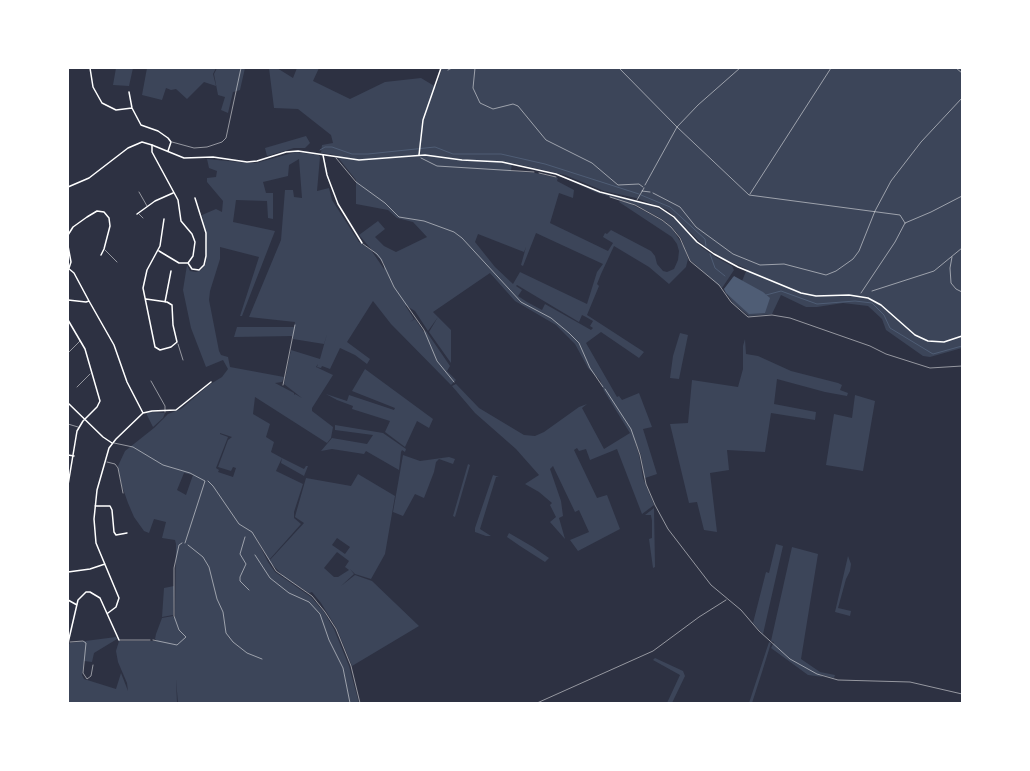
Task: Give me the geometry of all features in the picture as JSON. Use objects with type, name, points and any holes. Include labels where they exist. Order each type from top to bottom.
[{"type":"street","points":[[90,68],[93,87],[102,103],[116,110],[132,108]]},
{"type":"street","points":[[419,155],[423,120],[441,68]]},
{"type":"street","points":[[130,92],[132,108],[142,126],[159,132],[171,142],[167,152]]},
{"type":"street","points":[[68,187],[92,177],[132,145],[142,142],[152,144],[167,152],[184,158],[213,157],[247,162],[262,160],[294,151],[359,160],[435,155],[467,161],[502,162],[556,174],[600,192],[637,200],[656,206],[668,212],[706,249],[745,270],[808,295],[855,295],[870,299],[881,305],[912,333],[928,341],[944,342],[962,336]]},
{"type":"street","points":[[152,144],[151,150],[179,204],[181,222],[194,238],[194,251],[192,258],[188,263]]},
{"type":"street","points":[[323,155],[327,175],[338,204],[362,243]]},
{"type":"street","points":[[138,214],[148,206],[174,192]]},
{"type":"street","points":[[188,263],[192,269],[199,270],[204,265],[206,256],[206,233],[195,198]]},
{"type":"street","points":[[68,235],[73,227],[80,221],[95,212],[102,211],[107,214],[110,221],[104,249],[101,255]]},
{"type":"street","points":[[146,299],[170,303],[172,306],[173,325],[177,342],[163,350],[158,350],[155,346],[143,288],[144,276],[158,251],[164,219]]},
{"type":"street","points":[[68,246],[71,262],[69,268],[74,273],[114,345],[127,382],[143,413]]},
{"type":"street","points":[[158,251],[179,263],[188,263]]},
{"type":"street","points":[[165,302],[171,271]]},
{"type":"street","points":[[68,300],[90,301]]},
{"type":"street","points":[[68,320],[80,341],[93,374],[100,401],[97,407],[78,428],[75,436],[74,456],[68,485]]},
{"type":"street","points":[[108,613],[116,607],[119,598],[96,543],[94,534],[95,506],[105,461],[112,443],[143,413],[152,411],[165,412],[183,407],[211,382]]},
{"type":"street","points":[[68,403],[102,437],[112,443]]},
{"type":"street","points":[[68,455],[74,456]]},
{"type":"street","points":[[95,506],[110,506],[114,532],[116,535],[127,533]]},
{"type":"street","points":[[68,572],[90,569],[105,564]]},
{"type":"street","points":[[68,643],[77,606],[83,594],[90,592],[100,598],[119,640]]},
{"type":"street","points":[[68,600],[77,606]]},
{"type":"lane","points":[[171,142],[194,148],[222,142],[226,138],[241,68]]},
{"type":"lane","points":[[336,157],[356,182],[386,203],[399,217],[424,221],[454,232],[462,238],[521,302],[551,318],[569,333],[578,343],[590,368],[603,387]]},
{"type":"lane","points":[[637,200],[644,188]]},
{"type":"lane","points":[[642,191],[650,192]]},
{"type":"lane","points":[[139,192],[148,206]]},
{"type":"lane","points":[[138,214],[143,218]]},
{"type":"lane","points":[[362,243],[377,254],[381,259],[394,287],[424,330],[437,361],[454,382]]},
{"type":"lane","points":[[104,249],[117,262]]},
{"type":"lane","points":[[68,352],[80,341]]},
{"type":"lane","points":[[177,342],[183,360]]},
{"type":"lane","points":[[77,387],[93,374]]},
{"type":"lane","points":[[152,381],[165,406],[165,412]]},
{"type":"lane","points":[[68,424],[78,428]]},
{"type":"lane","points":[[112,443],[133,447],[163,465],[190,473],[205,481],[184,542]]},
{"type":"lane","points":[[105,461],[115,464],[118,468],[124,493]]},
{"type":"lane","points":[[119,640],[150,640]]},
{"type":"lane","points":[[68,643],[86,642],[83,673],[87,679],[91,676],[92,665]]},
{"type":"path","points":[[448,70],[452,68]]},
{"type":"path","points":[[475,68],[474,88],[480,103],[493,109],[513,104],[524,114],[546,140],[592,164],[618,185],[640,184],[644,188],[678,127],[698,105],[740,68]]},
{"type":"path","points":[[619,68],[749,195],[900,215],[905,223]]},
{"type":"path","points":[[749,195],[831,68]]},
{"type":"path","points":[[956,68],[962,73]]},
{"type":"path","points":[[650,192],[680,206],[696,227],[733,254],[760,265],[784,264],[826,275],[846,265],[859,251],[875,211],[894,175],[921,142],[962,98]]},
{"type":"path","points":[[419,155],[423,160],[437,166],[535,172],[558,177]]},
{"type":"path","points":[[862,293],[895,242],[905,223],[962,196]]},
{"type":"path","points":[[635,205],[662,220],[671,227],[680,238],[690,261],[719,285],[731,302],[748,317],[772,315],[790,318],[870,346],[886,354],[930,368],[962,366]]},
{"type":"path","points":[[872,291],[934,271],[962,248]]},
{"type":"path","points":[[953,256],[950,268],[950,283],[962,292]]},
{"type":"path","points":[[283,385],[295,325]]},
{"type":"path","points":[[603,387],[631,429],[640,455],[646,484],[654,505],[668,530],[711,585],[790,659],[817,674],[838,680],[851,682],[910,682],[962,694]]},
{"type":"path","points":[[208,482],[213,486],[239,524],[252,532],[276,571],[312,596],[325,612],[336,629],[351,666],[360,703]]},
{"type":"path","points":[[245,537],[240,554],[246,564],[240,577],[240,581],[249,590]]},
{"type":"path","points":[[150,640],[174,645],[180,643],[186,637],[179,630],[174,616],[175,560],[179,545],[180,543],[184,542],[202,557],[209,567],[217,600],[223,612],[226,632],[233,642],[248,653],[262,659]]},
{"type":"path","points":[[255,555],[270,578],[289,593],[309,602],[320,614],[343,668],[350,703]]},
{"type":"path","points":[[537,703],[653,651],[699,617],[727,599]]},
{"type":"shaded area","points":[[116,68],[133,68],[129,86],[113,85]]},
{"type":"shaded area","points":[[147,68],[216,68],[213,74],[216,86],[204,82],[187,99],[176,89],[171,90],[166,88],[162,100],[142,95]]},
{"type":"shaded area","points":[[217,68],[245,68],[240,90],[233,92],[228,113],[221,110],[225,97],[218,95],[214,74]]},
{"type":"shaded area","points":[[269,68],[277,68],[293,78],[297,68],[319,68],[313,81],[350,99],[385,82],[421,78],[436,87],[442,68],[962,68],[962,348],[930,357],[923,356],[886,330],[882,319],[868,306],[843,303],[806,307],[781,295],[772,314],[749,316],[733,303],[724,289],[733,277],[742,281],[747,269],[724,259],[704,246],[668,210],[636,198],[604,191],[565,175],[512,163],[511,171],[535,173],[558,178],[557,181],[574,190],[573,198],[559,193],[550,223],[608,251],[613,243],[603,237],[605,233],[607,234],[611,230],[651,251],[655,256],[657,264],[663,271],[667,272],[674,269],[678,260],[679,251],[677,244],[672,237],[619,202],[620,201],[629,203],[671,227],[684,247],[688,259],[686,267],[669,284],[649,267],[614,246],[597,284],[599,286],[587,315],[644,352],[639,358],[601,332],[586,343],[617,397],[619,396],[622,400],[639,393],[652,427],[643,429],[657,474],[645,478],[641,455],[634,439],[639,455],[643,478],[654,505],[642,514],[617,449],[590,460],[586,449],[579,451],[577,448],[574,450],[597,498],[607,495],[620,529],[578,551],[570,540],[589,532],[579,510],[575,512],[553,466],[550,469],[561,501],[563,516],[559,518],[565,539],[550,522],[556,517],[550,505],[552,503],[539,492],[525,484],[539,475],[516,449],[475,413],[452,386],[456,384],[479,408],[524,435],[535,436],[544,432],[579,407],[587,404],[582,408],[604,449],[630,433],[604,391],[600,380],[588,368],[575,344],[556,325],[515,301],[490,273],[433,312],[438,317],[428,331],[415,311],[405,305],[414,319],[410,322],[415,319],[424,332],[426,331],[450,366],[447,371],[456,380],[451,385],[391,324],[373,301],[347,342],[370,359],[367,364],[355,355],[340,348],[330,369],[322,366],[321,368],[317,367],[318,364],[316,367],[333,375],[312,408],[312,411],[333,427],[331,438],[327,443],[255,397],[253,414],[270,424],[266,437],[274,442],[271,452],[282,458],[276,471],[303,484],[294,512],[294,518],[301,524],[269,560],[254,534],[268,562],[275,572],[311,597],[324,612],[334,629],[349,666],[359,703],[178,703],[176,679],[177,703],[68,703],[68,645],[70,643],[116,637],[117,639],[94,653],[92,662],[84,661],[82,675],[84,679],[116,689],[121,673],[128,691],[127,683],[118,662],[116,651],[119,641],[157,641],[155,639],[156,634],[162,618],[173,616],[174,618],[175,616],[175,540],[162,538],[166,522],[154,519],[149,533],[144,531],[134,517],[128,503],[122,486],[118,466],[125,451],[154,428],[168,414],[181,409],[209,385],[222,377],[228,369],[223,360],[206,367],[191,328],[183,290],[187,265],[190,271],[196,272],[201,270],[206,263],[207,244],[202,215],[216,209],[222,212],[223,201],[207,182],[207,178],[216,177],[217,171],[209,168],[207,159],[256,163],[296,152],[319,155],[317,191],[329,188],[332,200],[359,242],[371,250],[384,269],[384,264],[359,235],[378,221],[385,229],[375,237],[384,246],[396,252],[427,237],[413,222],[397,218],[388,210],[356,204],[356,180],[336,155],[321,153],[322,145],[333,143],[331,135],[298,109],[274,108]],"holes":[[[299,159],[302,198],[294,197],[293,190],[285,190],[281,240],[249,317],[295,322],[294,327],[237,327],[234,337],[292,336],[293,339],[324,344],[327,334],[320,359],[291,350],[284,384],[302,398],[295,394],[294,395],[294,393],[275,383],[282,382],[284,377],[230,367],[228,357],[221,355],[219,351],[209,300],[210,291],[220,259],[220,247],[259,257],[240,316],[242,316],[275,231],[233,222],[236,200],[267,201],[268,218],[273,219],[273,193],[266,193],[263,182],[288,176],[289,165]],[[536,233],[603,264],[597,272],[587,304],[520,272],[513,284],[495,267],[475,242],[478,234],[524,252],[526,247],[521,265],[523,266]],[[517,285],[579,322],[582,315],[586,317],[593,321],[590,326],[593,328],[591,330],[545,304],[542,310],[527,302],[518,296],[522,290],[516,286]],[[220,433],[232,437],[228,440],[218,467],[231,471],[233,467],[236,468],[233,477],[218,472],[219,470],[216,468],[228,437]],[[184,473],[193,475],[186,495],[177,490]]]},
{"type":"shaded area","points":[[306,136],[310,143],[305,148],[294,148],[267,156],[265,148]]},
{"type":"shaded area","points":[[578,184],[603,194],[645,203],[666,212],[677,221],[701,247],[732,266],[734,270],[722,288],[690,260],[681,238],[672,227],[662,219],[636,205],[595,192]]},
{"type":"shaded area","points":[[734,276],[763,292],[770,298],[765,313],[749,314],[726,293],[724,289]]},
{"type":"shaded area","points":[[438,317],[451,330],[451,363],[429,332]]},
{"type":"shaded area","points":[[680,333],[688,335],[679,379],[670,378],[673,356]]},
{"type":"shaded area","points":[[745,339],[746,354],[758,356],[791,371],[838,383],[842,385],[840,390],[848,393],[847,396],[825,392],[777,379],[774,404],[816,412],[815,420],[771,413],[765,452],[727,450],[729,470],[710,473],[717,532],[704,530],[697,502],[689,503],[670,424],[688,423],[692,380],[738,387],[743,369],[743,346]]},
{"type":"shaded area","points":[[365,369],[433,419],[429,428],[417,421],[405,447],[385,432],[390,421],[352,409],[353,406],[326,394],[347,401],[349,395],[394,410],[395,408],[352,391]]},
{"type":"shaded area","points":[[855,395],[875,401],[863,471],[826,465],[834,414],[852,418]]},
{"type":"shaded area","points":[[146,413],[165,413],[163,418],[153,427]]},
{"type":"shaded area","points":[[335,425],[383,433],[406,449],[405,452],[402,450],[401,452],[399,470],[366,451],[364,454],[332,449],[321,451],[332,438],[367,444],[373,435],[335,430]]},
{"type":"shaded area","points":[[403,455],[420,461],[449,457],[455,459],[453,464],[439,459],[436,462],[434,472],[424,498],[415,494],[403,516],[393,512]]},
{"type":"shaded area","points":[[282,458],[304,469],[308,466],[304,476],[281,463]]},
{"type":"shaded area","points":[[468,464],[470,465],[455,517],[453,516]]},
{"type":"shaded area","points":[[358,474],[395,496],[385,554],[371,579],[355,574],[350,569],[354,574],[341,586],[355,575],[372,581],[419,626],[352,666],[337,629],[321,603],[312,592],[309,593],[284,577],[269,561],[304,523],[295,517],[306,478],[351,486]],"holes":[[[337,538],[350,547],[345,554],[332,545]],[[337,552],[349,561],[345,567],[349,570],[338,577],[334,577],[324,568]]]},
{"type":"shaded area","points":[[493,475],[499,477],[496,477],[480,529],[491,536],[486,536],[475,532],[475,528]]},
{"type":"shaded area","points":[[654,508],[655,567],[653,568],[649,539],[652,538],[652,521],[651,515],[645,515]]},
{"type":"shaded area","points":[[509,533],[549,558],[545,562],[507,537]]},
{"type":"shaded area","points":[[776,544],[783,546],[763,634],[753,623],[766,572],[769,573]]},
{"type":"shaded area","points":[[792,547],[818,554],[801,659],[820,672],[835,675],[834,678],[819,674],[823,677],[808,675],[771,648],[774,642],[771,641]]},
{"type":"shaded area","points":[[848,556],[851,564],[850,571],[846,579],[838,608],[851,611],[850,616],[835,612]]},
{"type":"shaded area","points":[[174,586],[173,615],[162,617],[164,588]]},
{"type":"shaded area","points":[[769,642],[771,643],[752,703],[749,703]]},
{"type":"shaded area","points":[[655,658],[683,671],[685,676],[672,703],[667,703],[680,675],[653,660]]},
{"type":"waterway","points":[[320,150],[325,147],[332,147],[352,154],[368,154],[435,147],[453,154],[501,154],[545,164],[639,194]]},
{"type":"waterway","points":[[641,195],[670,207],[705,239],[706,246]]},
{"type":"waterway","points":[[710,254],[715,268],[725,276]]},
{"type":"waterway","points":[[766,295],[781,291],[817,304],[855,301],[872,303],[884,315],[890,328],[933,354],[962,346]]}]
